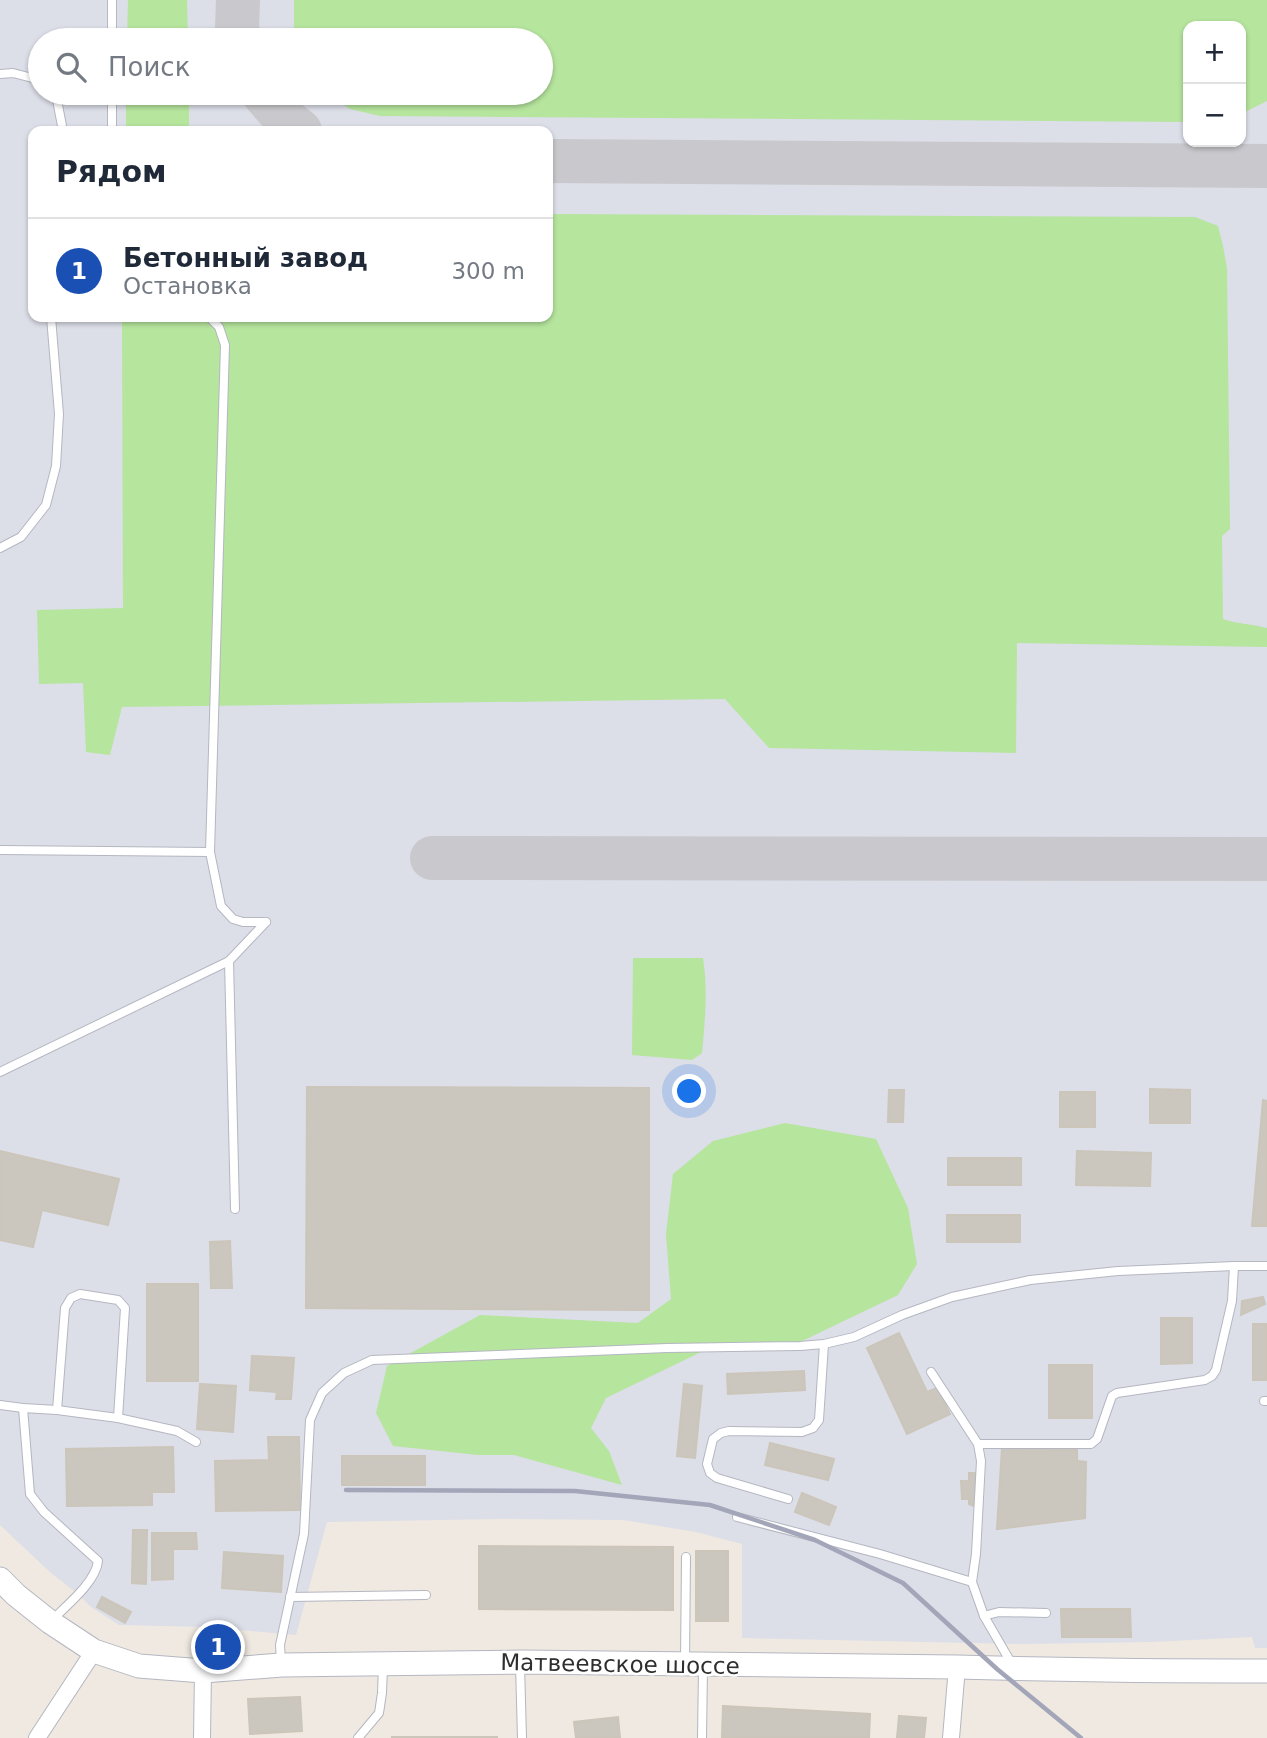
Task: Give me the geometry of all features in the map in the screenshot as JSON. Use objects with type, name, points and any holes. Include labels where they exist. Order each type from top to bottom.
[{"type":"main road","name":"Матвеевское шоссе","points":[[0,1578],[16,1595],[50,1622],[94,1651],[139,1666],[203,1671],[282,1665],[520,1662],[1267,1671]]},
{"type":"street","points":[[37,1738],[94,1651]]},
{"type":"street","points":[[951,1738],[957,1667]]},
{"type":"street","points":[[202,1738],[203,1671]]},
{"type":"lane","points":[[112,0],[112,28]]},
{"type":"lane","points":[[0,74],[13,73],[28,77]]},
{"type":"lane","points":[[58,105],[62,126]]},
{"type":"lane","points":[[112,105],[112,126]]},
{"type":"lane","points":[[0,548],[21,537],[46,505],[56,466],[59,414],[51,322]]},
{"type":"lane","points":[[0,1072],[229,961],[266,922],[233,919],[221,906],[210,852],[225,345],[219,327],[214,322]]},
{"type":"lane","points":[[0,850],[210,852]]},
{"type":"lane","points":[[229,961],[235,1209]]},
{"type":"lane","points":[[978,1444],[1091,1444],[1097,1439],[1112,1396],[1117,1393],[1205,1380],[1212,1376],[1216,1370],[1232,1301],[1234,1266]]},
{"type":"lane","points":[[282,1665],[280,1645],[304,1534],[310,1420],[322,1394],[344,1373],[372,1360],[667,1348],[824,1345],[854,1337],[902,1315],[952,1297],[1030,1280],[1118,1271],[1267,1266]]},
{"type":"lane","points":[[57,1410],[65,1308],[71,1298],[80,1294],[118,1300],[125,1308],[118,1418]]},
{"type":"lane","points":[[788,1499],[717,1478],[710,1473],[707,1464],[713,1439],[721,1433],[802,1432],[813,1428],[819,1420],[824,1345]]},
{"type":"lane","points":[[931,1372],[978,1444],[981,1461],[972,1582],[984,1616],[1015,1670]]},
{"type":"lane","points":[[0,1405],[118,1418],[177,1431],[196,1441]]},
{"type":"lane","points":[[23,1408],[30,1493],[44,1512],[98,1561],[97,1570],[79,1594],[50,1622]]},
{"type":"lane","points":[[737,1517],[880,1554],[972,1582]]},
{"type":"lane","points":[[686,1557],[702,1738]]},
{"type":"lane","points":[[290,1597],[426,1595]]},
{"type":"lane","points":[[984,1616],[999,1612],[1046,1613]]},
{"type":"lane","points":[[520,1662],[522,1738]]},
{"type":"lane","points":[[358,1738],[379,1713],[383,1664]]},
{"type":"shaded area","points":[[0,0],[1267,0],[1267,1648],[1255,1648],[1252,1637],[1023,1644],[742,1638],[742,1544],[696,1532],[623,1520],[327,1522],[296,1635],[207,1627],[119,1625],[91,1607],[51,1573],[0,1525]]},
{"type":"green space","points":[[128,0],[187,0],[188,28],[127,28]]},
{"type":"green space","points":[[294,0],[1267,0],[1267,101],[1246,112],[1246,21],[1183,21],[1183,122],[380,116],[344,105],[553,105],[553,28],[294,28]]},
{"type":"green space","points":[[126,105],[189,105],[189,126],[126,126]]},
{"type":"green space","points":[[553,214],[1195,217],[1218,226],[1227,268],[1230,529],[1222,536],[1223,619],[1267,628],[1267,647],[1017,643],[1016,753],[769,748],[725,699],[122,707],[110,755],[86,752],[83,683],[39,684],[37,610],[123,608],[122,322],[553,322]]},
{"type":"green space","points":[[633,958],[703,958],[706,994],[702,1053],[692,1060],[632,1055]]},
{"type":"green space","points":[[785,1123],[876,1139],[908,1208],[917,1264],[898,1295],[798,1343],[701,1352],[606,1398],[591,1428],[609,1451],[622,1485],[514,1455],[478,1455],[393,1446],[376,1413],[387,1366],[480,1315],[638,1323],[671,1299],[666,1234],[673,1174],[713,1141]]},
{"type":"building","points":[[307,1087],[649,1088],[649,1310],[306,1308]]},
{"type":"building","points":[[1150,1089],[1190,1090],[1190,1123],[1150,1123]]},
{"type":"building","points":[[889,1090],[904,1090],[903,1122],[888,1122]]},
{"type":"building","points":[[1060,1092],[1095,1092],[1095,1127],[1060,1127]]},
{"type":"building","points":[[1263,1100],[1267,1101],[1267,1226],[1252,1226]]},
{"type":"building","points":[[0,1151],[119,1179],[108,1225],[42,1210],[33,1247],[0,1240]]},
{"type":"building","points":[[1077,1151],[1151,1153],[1150,1186],[1076,1185]]},
{"type":"building","points":[[948,1158],[1021,1158],[1021,1185],[948,1185]]},
{"type":"building","points":[[947,1215],[1020,1215],[1020,1242],[947,1242]]},
{"type":"building","points":[[230,1241],[232,1288],[211,1288],[210,1242]]},
{"type":"building","points":[[147,1284],[198,1284],[198,1381],[147,1381]]},
{"type":"building","points":[[1263,1297],[1265,1304],[1241,1315],[1242,1301]]},
{"type":"building","points":[[1161,1318],[1192,1318],[1192,1363],[1161,1364]]},
{"type":"building","points":[[1253,1324],[1267,1324],[1267,1380],[1253,1380]]},
{"type":"building","points":[[899,1333],[927,1392],[937,1388],[950,1414],[907,1434],[867,1348]]},
{"type":"building","points":[[252,1356],[294,1358],[291,1399],[276,1399],[277,1392],[250,1390]]},
{"type":"building","points":[[1049,1365],[1092,1365],[1092,1418],[1049,1418]]},
{"type":"building","points":[[804,1371],[805,1390],[728,1394],[727,1374]]},
{"type":"building","points":[[200,1384],[236,1386],[233,1432],[197,1429]]},
{"type":"building","points":[[684,1384],[702,1386],[695,1458],[677,1456]]},
{"type":"building","points":[[268,1437],[299,1437],[300,1510],[216,1511],[215,1461],[269,1460]]},
{"type":"building","points":[[770,1443],[834,1459],[828,1480],[765,1465]]},
{"type":"building","points":[[173,1447],[174,1492],[152,1492],[152,1505],[67,1506],[66,1449]]},
{"type":"building","points":[[1002,1448],[1077,1450],[1077,1461],[1086,1462],[1085,1518],[997,1529]]},
{"type":"building","points":[[342,1456],[425,1456],[425,1485],[342,1485]]},
{"type":"building","points":[[969,1473],[978,1473],[974,1506],[969,1504],[969,1499],[962,1499],[961,1481],[969,1481]]},
{"type":"building","points":[[802,1493],[836,1507],[829,1525],[795,1512]]},
{"type":"building","points":[[133,1530],[147,1530],[146,1584],[132,1583]]},
{"type":"building","points":[[152,1533],[196,1533],[197,1549],[173,1549],[173,1579],[152,1580]]},
{"type":"building","points":[[479,1546],[673,1547],[673,1610],[479,1609]]},
{"type":"building","points":[[696,1551],[728,1551],[728,1621],[696,1621]]},
{"type":"building","points":[[224,1552],[283,1556],[281,1592],[222,1588]]},
{"type":"building","points":[[102,1597],[131,1612],[125,1623],[97,1607]]},
{"type":"building","points":[[1061,1609],[1130,1609],[1131,1637],[1062,1637]]},
{"type":"building","points":[[300,1697],[302,1731],[250,1734],[248,1699]]},
{"type":"building","points":[[723,1706],[870,1714],[869,1738],[722,1738]]},
{"type":"building","points":[[899,1716],[926,1718],[924,1738],[897,1738]]},
{"type":"building","points":[[618,1717],[620,1738],[576,1738],[574,1722]]},
{"type":"building","points":[[497,1737],[497,1738],[392,1738]]},
{"type":"taxiway","points":[[237,28],[238,0]]},
{"type":"taxiway","points":[[273,105],[294,126]]},
{"type":"taxiway","points":[[553,161],[1267,166]]},
{"type":"taxiway","points":[[432,858],[1267,859]]},
{"type":"railway","points":[[346,1490],[575,1491],[710,1505],[815,1540],[903,1583],[997,1669],[1081,1738]]},
{"type":"place","name":"Бетонный завод","points":[[218,1647]]}]
